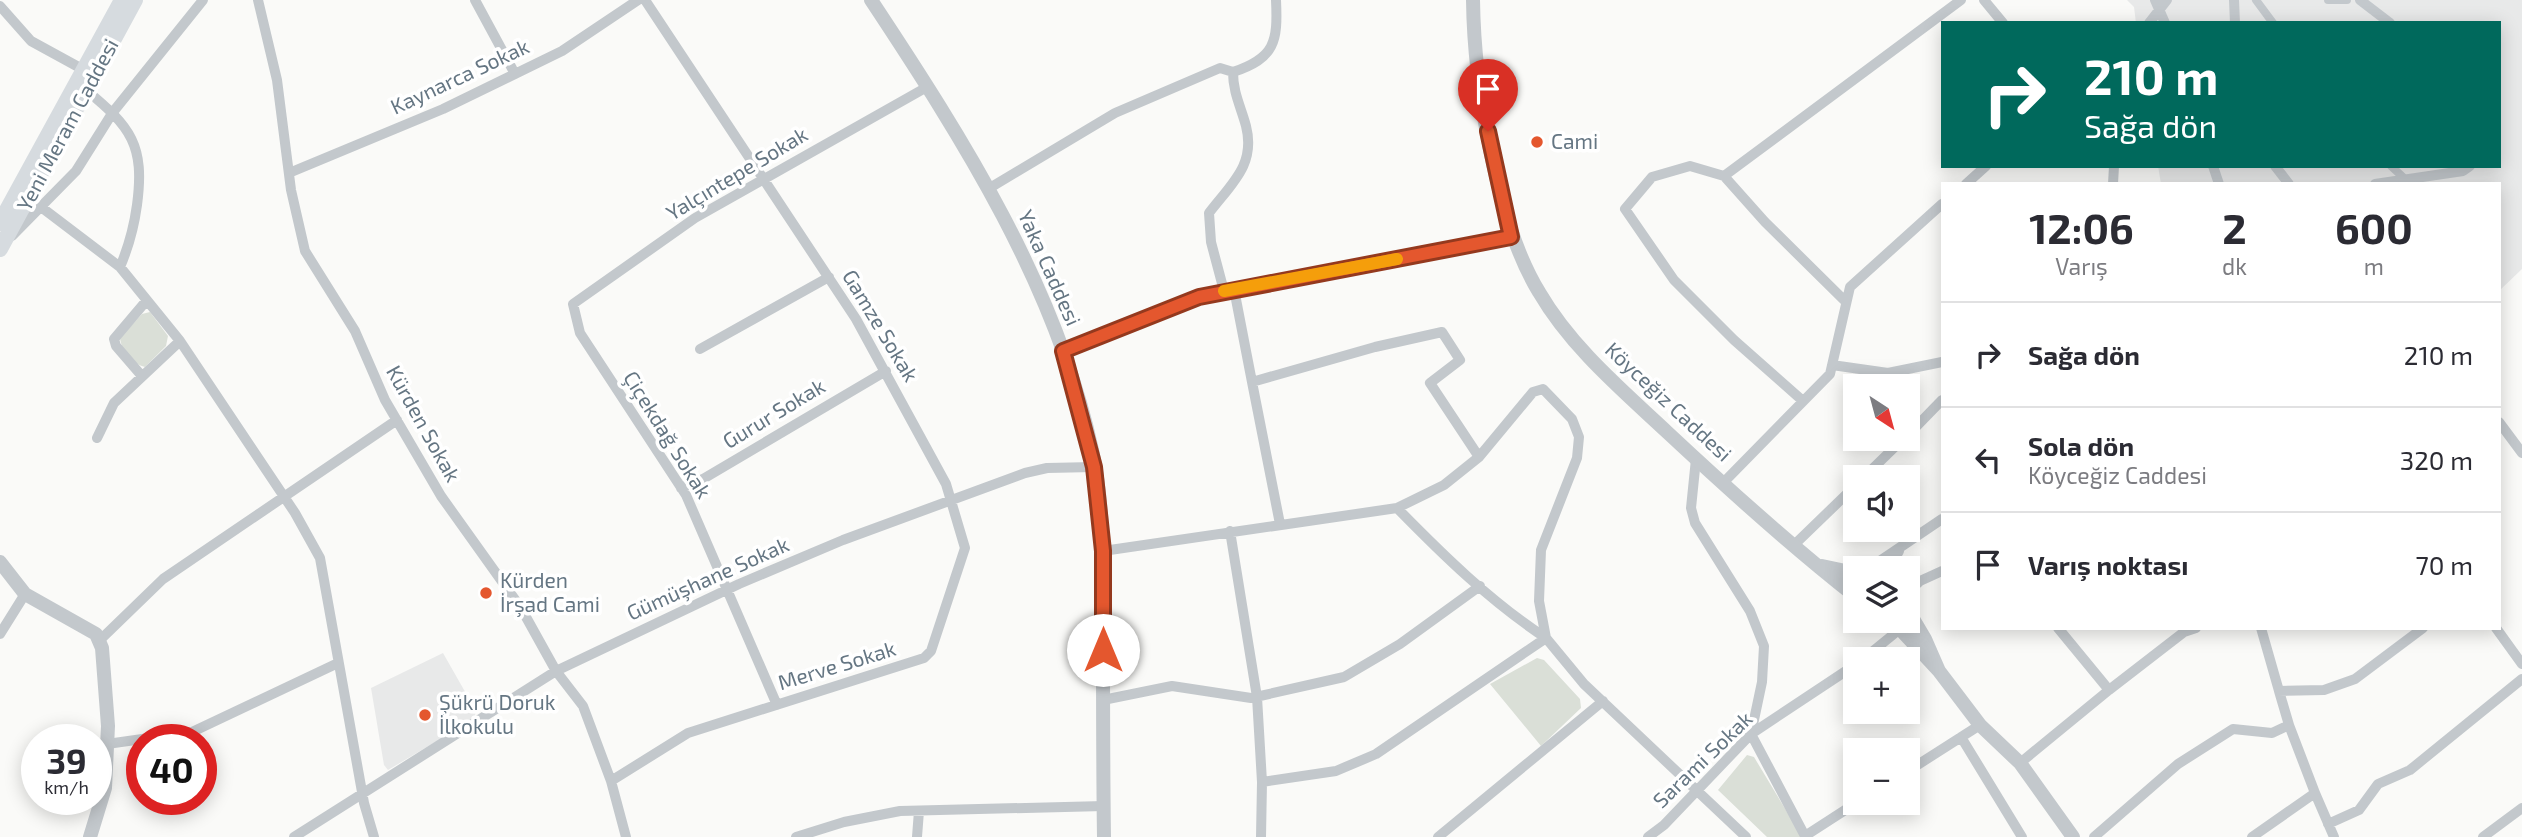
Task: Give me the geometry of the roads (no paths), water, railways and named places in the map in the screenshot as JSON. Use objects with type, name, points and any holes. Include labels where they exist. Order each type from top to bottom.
[{"type":"main road","name":"Yeni Meram Caddesi","points":[[0,223],[122,0]]},
{"type":"main road","name":"Yeni Meram Caddesi","points":[[0,248],[135,0]]},
{"type":"street","points":[[0,248],[76,171],[113,112],[203,0]]},
{"type":"street","name":"Kürden Sokak","points":[[258,0],[277,80],[289,173],[305,251],[355,331],[397,420],[440,496],[521,608],[556,671],[583,706],[611,781],[626,837]]},
{"type":"street","points":[[475,0],[515,74]]},
{"type":"street","name":"Kaynarca Sokak","points":[[289,173],[443,109],[562,51],[638,0]]},
{"type":"street","name":"Gamze Sokak","points":[[645,0],[829,277],[886,371],[951,500]]},
{"type":"street","name":"Yaka Caddesi","points":[[871,0],[988,189],[1031,271],[1063,351],[1094,467],[1103,551],[1104,837]]},
{"type":"street","points":[[988,189],[1115,113],[1220,68],[1233,72],[1257,64],[1278,36],[1276,0]]},
{"type":"street","name":"Köyceğiz Caddesi","points":[[1473,0],[1473,33],[1482,104],[1511,237],[1539,293],[1596,366],[1793,546],[1843,586]]},
{"type":"street","points":[[1724,176],[1961,0]]},
{"type":"street","points":[[1984,0],[2001,21]]},
{"type":"street","points":[[2234,0],[2235,21]]},
{"type":"street","points":[[2256,0],[2272,21]]},
{"type":"street","points":[[2328,0],[2347,0]]},
{"type":"street","points":[[2360,0],[2387,21]]},
{"type":"street","points":[[2150,21],[2161,3]]},
{"type":"street","points":[[2161,3],[2165,21]]},
{"type":"street","points":[[0,5],[31,41],[83,70]]},
{"type":"street","points":[[1233,72],[1233,90],[1246,127],[1250,154],[1241,172],[1209,213],[1211,242],[1229,290],[1252,382],[1280,524]]},
{"type":"street","name":"Yalçıntepe Sokak","points":[[573,304],[695,218],[927,87]]},
{"type":"street","points":[[86,90],[113,112],[128,132],[141,163],[134,225],[120,267]]},
{"type":"street","points":[[1803,401],[1734,340],[1674,280],[1625,209],[1652,177],[1690,166],[1724,176],[1765,222],[1844,300]]},
{"type":"street","points":[[1968,182],[1984,168]]},
{"type":"street","points":[[2276,168],[2287,182]]},
{"type":"street","points":[[2393,168],[2405,179]]},
{"type":"street","points":[[2387,182],[2463,168]]},
{"type":"street","points":[[1723,483],[1830,374],[1844,300],[1850,287],[1941,205]]},
{"type":"street","points":[[41,207],[120,267],[180,341],[284,498],[320,558],[362,791],[374,837]]},
{"type":"street","points":[[1063,351],[1199,297],[1511,237]]},
{"type":"street","points":[[701,349],[829,277]]},
{"type":"street","points":[[141,375],[116,346],[114,339],[147,300]]},
{"type":"street","name":"Çiçekdağ Sokak","points":[[573,304],[580,333],[681,488],[777,705]]},
{"type":"street","points":[[1252,382],[1375,347],[1442,332],[1460,360],[1430,383],[1479,457]]},
{"type":"street","points":[[97,438],[114,403],[180,341]]},
{"type":"street","points":[[1832,365],[1888,373],[1941,362]]},
{"type":"street","name":"Gurur Sokak","points":[[681,488],[703,479],[886,371]]},
{"type":"street","points":[[1103,551],[1397,508],[1444,485],[1479,457],[1533,392],[1543,388],[1572,419],[1579,437],[1577,458],[1541,550],[1539,601],[1546,638]]},
{"type":"street","points":[[1920,423],[1941,401]]},
{"type":"street","points":[[99,641],[163,579],[397,420]]},
{"type":"street","points":[[2501,425],[2522,453]]},
{"type":"street","points":[[1876,465],[1890,452]]},
{"type":"street","points":[[1696,459],[1691,508],[1695,523],[1750,611],[1764,646],[1762,682],[1751,734],[1805,836],[1843,811]]},
{"type":"street","name":"Gümüşhane Sokak","points":[[294,837],[362,791],[556,671],[727,590],[843,540],[1025,473],[1047,468],[1094,467]]},
{"type":"street","points":[[1793,546],[1843,498]]},
{"type":"street","name":"Merve Sokak","points":[[611,781],[688,733],[909,664],[931,651],[965,548],[951,500]]},
{"type":"street","points":[[1397,508],[1518,620],[1546,638],[1602,701],[1746,837]]},
{"type":"street","points":[[1889,556],[1941,520]]},
{"type":"street","points":[[1230,531],[1257,697],[1262,782],[1261,837]]},
{"type":"street","points":[[1897,556],[1903,547]]},
{"type":"street","points":[[0,562],[25,594],[96,634],[103,661],[106,724]]},
{"type":"street","name":"Köyceğiz Caddesi","points":[[1817,565],[1843,571]]},
{"type":"street","points":[[1920,581],[1941,571]]},
{"type":"street","points":[[1103,700],[1172,686],[1257,697],[1344,677],[1400,645],[1480,586]]},
{"type":"street","points":[[0,634],[25,594]]},
{"type":"street","points":[[1920,629],[1939,671]]},
{"type":"street","points":[[2060,630],[2109,690]]},
{"type":"street","points":[[2020,763],[2183,630]]},
{"type":"street","points":[[2262,630],[2289,725],[2334,837]]},
{"type":"street","points":[[2280,691],[2324,690],[2356,680],[2420,630]]},
{"type":"street","points":[[2497,630],[2522,664]]},
{"type":"street","points":[[1879,647],[1895,633]]},
{"type":"street","points":[[1904,633],[1939,671],[1980,725],[2020,763],[2073,837]]},
{"type":"street","points":[[1262,782],[1336,771],[1376,754],[1546,638]]},
{"type":"street","points":[[112,743],[192,732],[338,663]]},
{"type":"street","name":"Sarami Sokak","points":[[1648,837],[1664,825],[1751,734],[1843,672]]},
{"type":"street","points":[[2328,824],[2359,810],[2378,785],[2410,770],[2522,679]]},
{"type":"street","points":[[1438,837],[1602,701]]},
{"type":"street","points":[[1920,763],[1980,725]]},
{"type":"street","points":[[2094,837],[2178,764],[2233,729],[2272,733],[2289,725]]},
{"type":"street","points":[[1961,737],[2022,837]]},
{"type":"street","points":[[2252,837],[2315,793]]},
{"type":"street","points":[[796,837],[844,822],[900,811],[1104,806]]},
{"type":"street","points":[[2483,837],[2522,808]]},
{"type":"street","points":[[917,837],[919,811]]},
{"type":"street","points":[[89,837],[96,815]]},
{"type":"place","name":"Cami","points":[[1537,142]]},
{"type":"place","name":"Kürden İrşad Cami","points":[[486,593]]},
{"type":"place","name":"Şükrü Doruk İlkokulu","points":[[425,715]]}]
